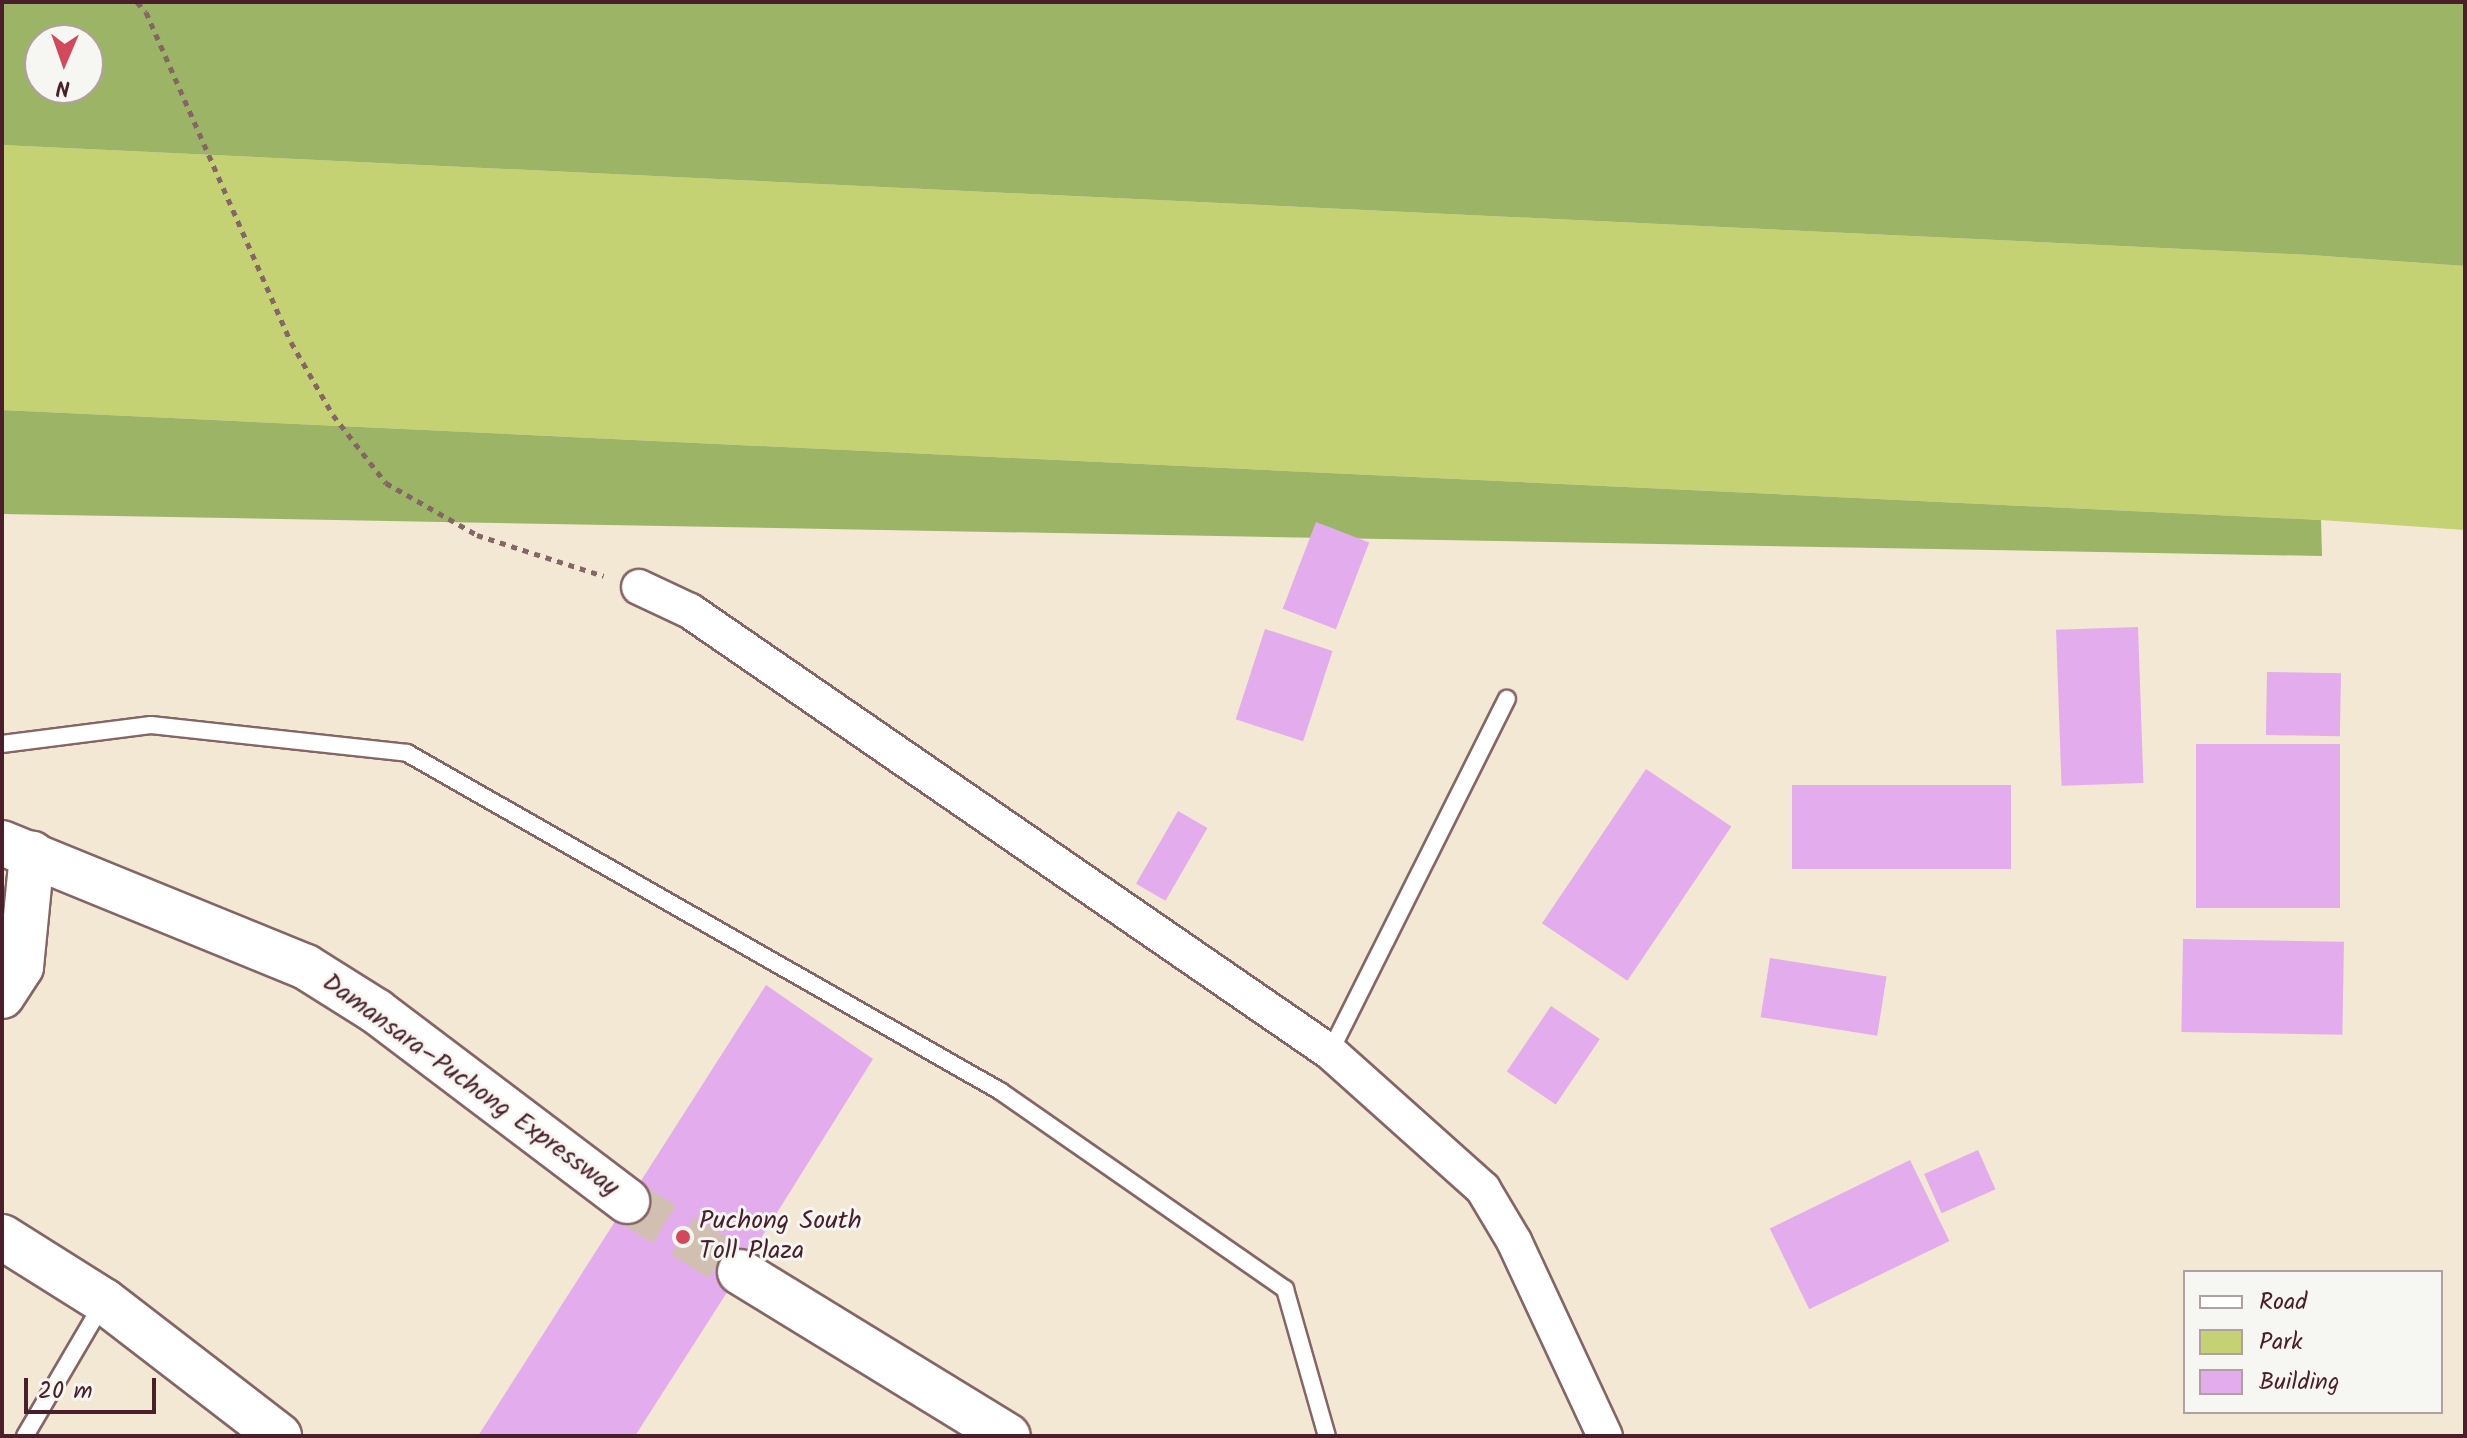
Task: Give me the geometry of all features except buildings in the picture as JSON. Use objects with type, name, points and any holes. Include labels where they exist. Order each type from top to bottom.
[{"type":"highway","points":[[2,996],[21,967],[17,848]]},
{"type":"highway","name":"Damansara–Puchong Expressway","points":[[17,848],[306,967],[376,1011],[627,1201]]},
{"type":"highway","points":[[2,1237],[104,1301],[279,1436]]},
{"type":"highway","points":[[740,1272],[1008,1436]]},
{"type":"street","points":[[639,587],[690,611],[1330,1052],[1483,1189],[1514,1241],[1605,1436]]},
{"type":"lane","points":[[1330,1052],[1507,699]]},
{"type":"lane","points":[[2,744],[151,725],[407,753],[1000,1091],[1285,1289],[1327,1436]]},
{"type":"lane","points":[[25,1436],[104,1301]]},
{"type":"path","points":[[137,2],[146,12],[291,342],[333,415],[386,483],[477,535],[639,587]]},
{"type":"green space","points":[[2,2],[2465,2],[2465,266],[2310,255],[2,145]]},
{"type":"green space","points":[[2,145],[2310,255],[2465,266],[2465,530],[2321,520],[2,410]]},
{"type":"green space","points":[[2,410],[2321,520],[2322,556],[2,514]]},
{"type":"tunnel","points":[[627,1201],[740,1272]]},
{"type":"place","name":"Puchong South Toll Plaza","points":[[683,1237]]}]
